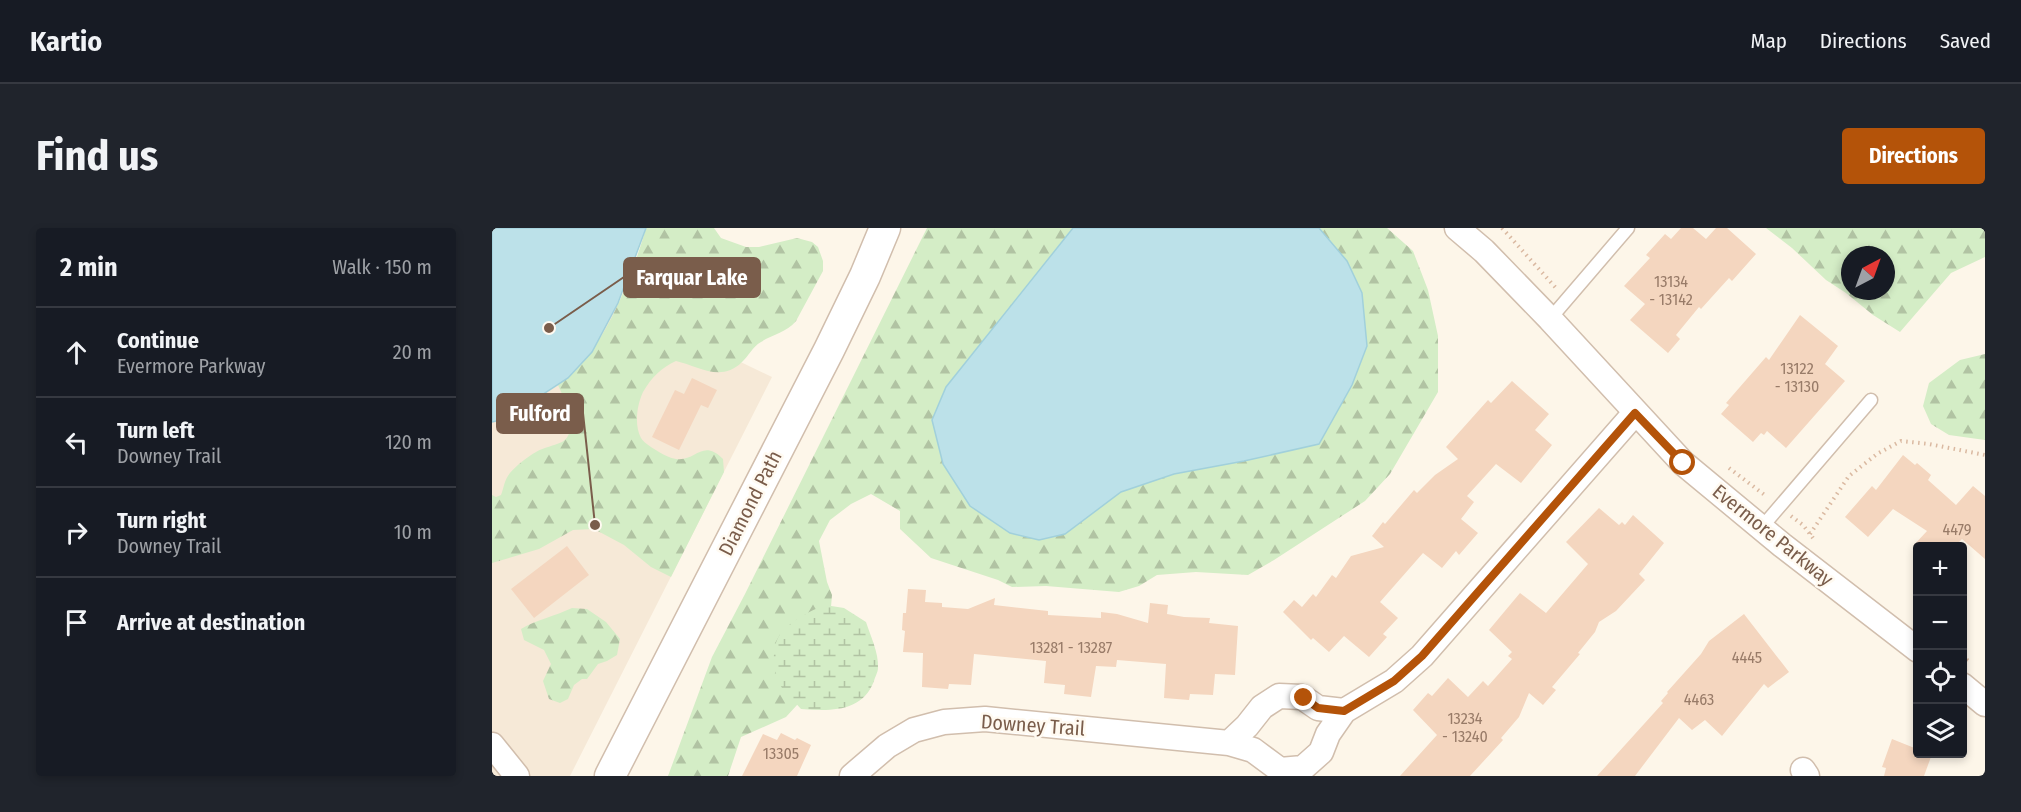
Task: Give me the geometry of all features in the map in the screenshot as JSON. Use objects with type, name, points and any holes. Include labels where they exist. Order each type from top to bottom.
[{"type":"street","name":"Diamond Path","points":[[610,776],[829,350],[865,276],[885,228]]},
{"type":"street","name":"Evermore Parkway","points":[[1459,229],[1550,319],[1683,463],[1913,647]]},
{"type":"street","name":"Downey Trail","points":[[852,776],[887,746],[914,730],[944,722],[985,719],[1229,743],[1253,750],[1280,770],[1303,768],[1321,752],[1328,734],[1344,711],[1394,681],[1422,656],[1635,413]]},
{"type":"street","points":[[1967,689],[1985,704]]},
{"type":"street","points":[[1229,743],[1262,707],[1279,696],[1302,697],[1318,708],[1344,711]]},
{"type":"street","points":[[492,745],[517,776]]},
{"type":"lane","points":[[1550,319],[1628,228]]},
{"type":"lane","points":[[1762,527],[1871,400]]},
{"type":"path","points":[[1502,228],[1567,299]]},
{"type":"path","points":[[1810,534],[1849,476],[1877,454],[1901,441],[1985,454]]},
{"type":"path","points":[[1724,464],[1803,525],[1815,540]]},
{"type":"shaded area","points":[[618,303],[772,377],[570,776],[492,776],[492,422],[505,419],[568,378],[592,352]]},
{"type":"green space","points":[[646,228],[714,228],[721,238],[746,247],[759,247],[797,238],[812,242],[818,247],[823,261],[823,271],[796,321],[788,328],[758,344],[734,368],[718,372],[709,371],[676,361],[657,374],[643,392],[637,421],[641,438],[647,444],[676,459],[710,451],[723,459],[724,472],[671,577],[651,567],[624,545],[594,529],[573,530],[539,549],[492,563],[492,495],[496,497],[501,495],[508,476],[525,459],[539,450],[562,442],[567,437],[570,431],[569,415],[558,385],[574,372],[601,336],[624,292]]},
{"type":"green space","points":[[927,228],[1387,228],[1413,251],[1428,290],[1438,336],[1438,392],[1390,474],[1365,501],[1248,575],[1196,572],[1157,575],[1139,586],[1119,592],[1046,586],[1012,587],[998,580],[931,558],[900,529],[900,511],[871,494],[851,504],[830,520],[819,541],[827,582],[832,595],[828,642],[830,669],[786,717],[741,737],[728,776],[668,776],[712,657]]},
{"type":"green space","points":[[1766,228],[1985,228],[1985,257],[1951,273],[1900,332],[1855,300],[1895,300],[1895,246],[1841,246],[1841,290],[1826,280],[1792,248]]},
{"type":"green space","points":[[1985,354],[1985,440],[1949,435],[1931,424],[1923,406],[1929,383],[1960,360]]},
{"type":"green space","points":[[825,605],[844,608],[866,622],[876,650],[878,671],[869,691],[853,704],[844,708],[801,709],[784,691],[779,682],[774,660],[775,645],[781,633],[790,624]]},
{"type":"green space","points":[[572,608],[587,609],[606,622],[620,639],[617,655],[598,664],[587,679],[582,679],[574,685],[568,699],[560,703],[549,699],[543,681],[551,664],[544,650],[524,640],[521,629]]},
{"type":"water","points":[[492,228],[646,228],[618,303],[592,352],[568,378],[505,419],[492,422]]},
{"type":"water","points":[[1073,228],[1319,228],[1347,261],[1362,293],[1367,346],[1352,385],[1319,444],[1174,474],[1121,492],[1065,534],[1039,540],[1010,533],[970,506],[943,464],[932,420],[946,387]]},
{"type":"building","points":[[1681,228],[1693,228],[1706,239],[1716,228],[1727,228],[1756,254],[1732,281],[1729,278],[1701,309],[1699,307],[1676,335],[1680,339],[1668,353],[1630,320],[1645,304],[1624,286],[1650,258],[1646,255],[1665,234],[1671,239]]},
{"type":"building","points":[[1800,315],[1838,346],[1825,364],[1845,381],[1786,448],[1767,431],[1764,435],[1761,433],[1753,442],[1721,414],[1729,405],[1726,403],[1766,357],[1769,360]]},
{"type":"building","points":[[692,378],[717,390],[708,408],[701,405],[679,450],[652,437],[675,390],[684,394]]},
{"type":"building","points":[[1512,381],[1549,414],[1535,430],[1552,445],[1521,483],[1496,464],[1467,496],[1474,502],[1461,519],[1478,533],[1459,555],[1456,551],[1442,568],[1423,553],[1380,602],[1398,618],[1383,634],[1387,637],[1369,657],[1344,636],[1329,652],[1313,638],[1311,640],[1283,612],[1294,600],[1302,607],[1313,594],[1316,597],[1332,575],[1336,578],[1351,556],[1384,547],[1372,536],[1414,490],[1417,493],[1435,475],[1458,459],[1446,447],[1488,400],[1491,403]]},
{"type":"building","points":[[1903,455],[1931,475],[1928,480],[1956,505],[1973,486],[1985,496],[1985,559],[1962,539],[1959,542],[1917,542],[1927,531],[1893,509],[1868,537],[1845,517],[1872,486],[1876,490]]},
{"type":"building","points":[[1599,508],[1619,525],[1622,522],[1625,525],[1633,515],[1664,543],[1639,574],[1645,580],[1616,611],[1599,622],[1595,632],[1578,653],[1580,654],[1552,687],[1556,690],[1543,705],[1529,693],[1519,717],[1501,738],[1503,740],[1470,776],[1400,776],[1437,735],[1413,710],[1428,693],[1432,696],[1448,678],[1468,697],[1483,681],[1488,686],[1512,659],[1508,656],[1512,652],[1489,630],[1520,593],[1546,613],[1588,564],[1566,542]]},
{"type":"building","points":[[567,546],[589,575],[534,618],[511,589]]},
{"type":"building","points":[[908,589],[926,590],[925,602],[942,603],[942,607],[968,609],[995,598],[994,605],[1048,611],[1048,615],[1101,618],[1101,612],[1148,623],[1150,603],[1168,605],[1167,614],[1210,618],[1209,623],[1238,626],[1235,675],[1215,674],[1213,695],[1190,694],[1189,700],[1164,698],[1166,664],[1117,660],[1116,667],[1096,666],[1091,697],[1064,694],[1065,685],[1044,683],[1046,661],[974,654],[971,685],[949,684],[948,689],[922,687],[923,653],[903,652],[905,631],[902,630],[903,613],[906,613]]},
{"type":"building","points":[[1744,614],[1789,672],[1768,688],[1764,684],[1722,736],[1705,720],[1692,730],[1679,718],[1635,776],[1597,776],[1663,703],[1661,701],[1667,692],[1701,654],[1709,641]]},
{"type":"building","points":[[781,733],[811,745],[797,776],[742,776],[763,734],[777,740]]},
{"type":"building","points":[[1892,739],[1913,747],[1913,758],[1931,758],[1924,776],[1884,776],[1886,768],[1882,767]]},
{"type":"place","name":"Farquar Lake","points":[[549,328]]},
{"type":"place","name":"Fulford","points":[[595,525]]},
{"type":"route","points":[[1304,698],[1318,708],[1344,711],[1402,675],[1422,656],[1635,413],[1683,463]]}]
